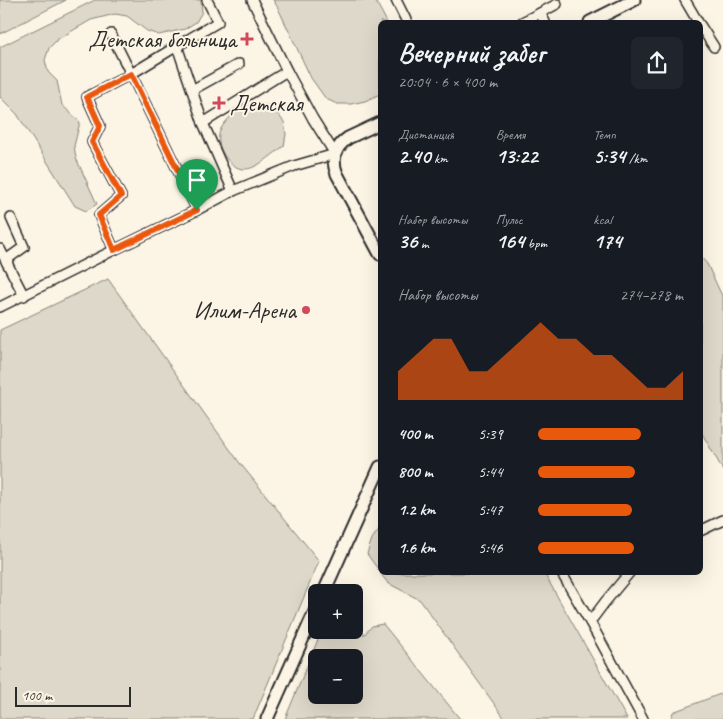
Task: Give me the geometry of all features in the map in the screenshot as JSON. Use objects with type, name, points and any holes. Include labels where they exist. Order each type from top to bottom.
[{"type":"main road","points":[[594,20],[634,0]]},
{"type":"main road","points":[[378,124],[348,138],[339,146],[335,154],[334,165],[378,250]]},
{"type":"main road","points":[[328,584],[378,470]]},
{"type":"main road","points":[[267,719],[308,627]]},
{"type":"street","points":[[114,250],[99,215],[121,196],[92,142],[100,126],[87,97],[131,74],[218,22],[207,0]]},
{"type":"street","points":[[0,307],[197,210],[233,190],[294,166],[335,154],[313,119],[287,71],[252,0]]},
{"type":"street","points":[[396,0],[406,20]]},
{"type":"street","points":[[685,0],[697,20]]},
{"type":"street","points":[[526,20],[557,4]]},
{"type":"street","points":[[540,13],[544,20]]},
{"type":"street","points":[[703,30],[714,47]]},
{"type":"street","points":[[111,34],[197,210]]},
{"type":"street","points":[[177,46],[203,123],[233,190]]},
{"type":"street","points":[[192,90],[239,64]]},
{"type":"street","points":[[203,123],[287,71]]},
{"type":"street","points":[[7,263],[10,257],[24,248],[11,218]]},
{"type":"street","points":[[0,249],[24,296]]},
{"type":"street","points":[[703,530],[723,520]]},
{"type":"street","points":[[563,575],[643,719]]},
{"type":"street","points":[[590,622],[628,575]]},
{"type":"shaded area","points":[[0,0],[66,0],[0,34]]},
{"type":"shaded area","points":[[95,0],[201,0],[202,12],[196,22],[185,29],[159,35],[147,31],[127,16],[115,14],[91,20],[58,39],[49,48],[45,60],[48,72],[57,81],[62,105],[80,122],[74,146],[76,158],[97,204],[86,211],[75,206],[17,114],[0,97],[0,47]]},
{"type":"shaded area","points":[[273,0],[375,0],[386,20],[378,20],[378,95],[365,101],[351,104],[337,104],[326,99],[311,78]]},
{"type":"shaded area","points":[[255,104],[267,105],[284,122],[286,134],[284,146],[254,167],[249,169],[238,168],[228,161],[221,149],[219,143],[220,131],[238,110],[244,106]]},
{"type":"shaded area","points":[[703,259],[723,298],[723,470],[703,435]]},
{"type":"shaded area","points":[[108,279],[239,462],[319,561],[253,719],[0,719],[0,330]]},
{"type":"shaded area","points":[[378,531],[378,569],[367,554],[372,539]]},
{"type":"shaded area","points":[[382,575],[545,575],[627,719],[505,719],[420,600],[388,583]]},
{"type":"shaded area","points":[[383,624],[460,719],[285,719],[308,664],[308,704],[363,704],[363,649],[314,649],[318,639],[363,639],[363,632],[364,635],[372,626]]},
{"type":"shaded area","points":[[723,693],[723,719],[671,719],[673,712]]},
{"type":"place","name":"Детская больница","points":[[247,39]]},
{"type":"place","name":"Детская","points":[[219,103]]},
{"type":"place","name":"Илим-Арена","points":[[306,310]]},
{"type":"route","points":[[131,74],[197,210],[114,250],[99,215],[121,196],[92,142],[100,126],[87,97],[131,74]]}]
